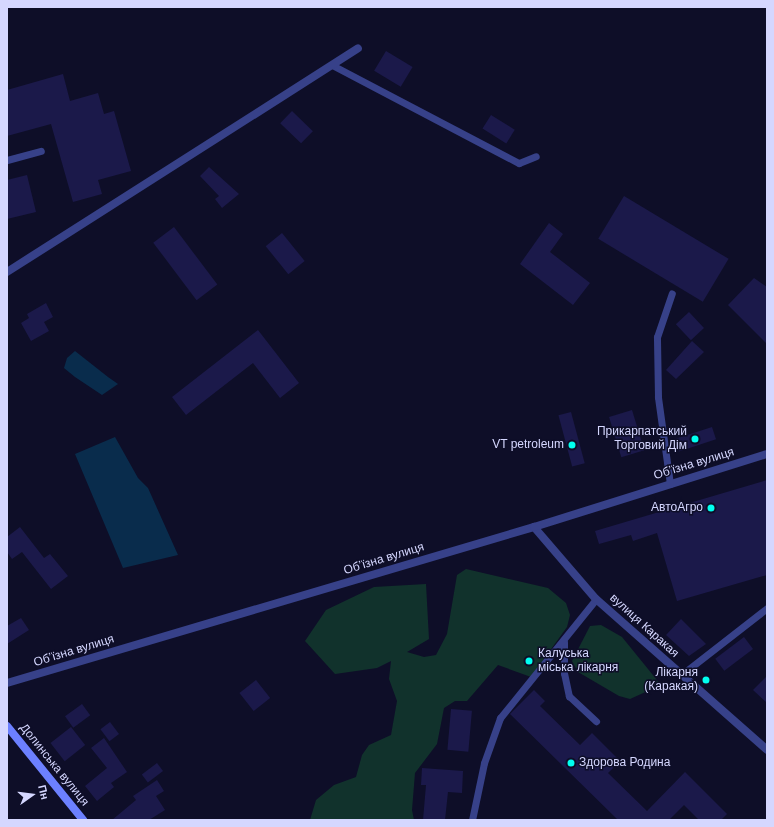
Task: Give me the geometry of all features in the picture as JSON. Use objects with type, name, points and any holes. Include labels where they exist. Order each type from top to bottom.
[{"type":"main road","name":"Долинська вулиця","points":[[7,726],[83,820]]},
{"type":"street","points":[[7,272],[358,48]]},
{"type":"street","name":"Обʼїзна вулиця","points":[[7,683],[534,527],[767,454]]},
{"type":"street","name":"вулиця Каракая","points":[[534,527],[596,599],[767,750]]},
{"type":"lane","points":[[332,65],[520,162],[536,156]]},
{"type":"lane","points":[[7,160],[41,151]]},
{"type":"lane","points":[[670,484],[658,397],[657,337],[672,293]]},
{"type":"lane","points":[[472,820],[484,763],[500,718],[564,642],[596,599]]},
{"type":"lane","points":[[681,675],[767,608]]},
{"type":"lane","points":[[564,642],[564,673],[569,696],[596,721]]},
{"type":"green space","points":[[466,569],[548,588],[566,603],[570,615],[567,627],[531,677],[498,665],[467,701],[455,701],[444,708],[437,744],[415,773],[412,810],[414,820],[310,820],[316,800],[334,785],[356,777],[362,755],[369,745],[391,735],[397,701],[389,679],[391,661],[377,668],[335,674],[305,641],[326,610],[374,587],[426,584],[429,639],[407,652],[424,657],[436,655],[447,634],[457,575]]},
{"type":"green space","points":[[601,625],[622,637],[661,685],[630,699],[619,696],[578,672],[572,661],[590,626]]},
{"type":"water","points":[[75,351],[118,384],[102,395],[75,377],[64,368],[67,358]]},
{"type":"water","points":[[115,437],[138,478],[148,488],[178,555],[123,568],[75,454]]},
{"type":"building","points":[[386,51],[413,67],[401,87],[374,71]]},
{"type":"building","points":[[63,74],[70,101],[98,93],[104,114],[114,111],[131,171],[98,180],[102,194],[73,202],[51,124],[7,136],[7,90]]},
{"type":"building","points":[[292,111],[313,131],[301,143],[280,123]]},
{"type":"building","points":[[491,115],[515,130],[506,143],[483,129]]},
{"type":"building","points":[[209,167],[239,194],[222,208],[215,199],[219,196],[200,176]]},
{"type":"building","points":[[27,175],[36,212],[7,219],[7,180]]},
{"type":"building","points":[[624,196],[729,259],[703,302],[598,239]]},
{"type":"building","points":[[549,223],[563,234],[550,252],[590,283],[573,305],[520,264]]},
{"type":"building","points":[[174,227],[217,285],[197,300],[153,243]]},
{"type":"building","points":[[282,233],[305,261],[288,274],[266,246]]},
{"type":"building","points":[[754,278],[767,287],[767,344],[728,305]]},
{"type":"building","points":[[46,303],[53,317],[44,322],[49,331],[31,341],[21,323],[29,318],[27,314]]},
{"type":"building","points":[[689,312],[704,328],[691,340],[676,324]]},
{"type":"building","points":[[258,330],[299,383],[280,398],[253,363],[186,415],[172,397]]},
{"type":"building","points":[[692,341],[704,352],[676,379],[666,370]]},
{"type":"building","points":[[632,410],[644,450],[621,457],[609,417]]},
{"type":"building","points":[[571,412],[585,463],[572,467],[558,415]]},
{"type":"building","name":"Прикарпатський Торговий Дім","points":[[712,427],[716,439],[679,451],[675,439]]},
{"type":"building","points":[[767,480],[767,575],[677,601],[657,533],[633,541],[631,535],[599,544],[595,531]]},
{"type":"building","points":[[20,527],[44,558],[50,554],[68,576],[51,589],[22,552],[12,559],[7,552],[7,537]]},
{"type":"building","points":[[21,618],[29,630],[7,644],[7,626]]},
{"type":"building","points":[[681,619],[706,644],[689,656],[666,635]]},
{"type":"building","points":[[744,637],[753,649],[724,671],[715,659]]},
{"type":"building","points":[[767,676],[767,703],[753,690]]},
{"type":"building","points":[[256,680],[270,698],[254,711],[239,693]]},
{"type":"building","points":[[534,690],[545,701],[540,706],[580,745],[592,733],[620,761],[608,773],[647,811],[685,772],[727,814],[721,820],[699,820],[684,805],[669,820],[618,820],[510,714]]},
{"type":"building","points":[[82,704],[90,715],[73,728],[65,716]]},
{"type":"building","points":[[451,709],[472,711],[468,752],[447,750]]},
{"type":"building","points":[[110,722],[119,734],[109,741],[100,729]]},
{"type":"building","points":[[71,727],[85,745],[65,761],[51,743]]},
{"type":"building","points":[[104,738],[127,772],[111,783],[114,787],[97,801],[85,786],[107,768],[91,748]]},
{"type":"building","points":[[157,763],[163,771],[148,782],[142,774]]},
{"type":"building","points":[[422,768],[463,771],[462,793],[448,792],[445,820],[423,820],[426,785],[421,785]]},
{"type":"building","points":[[157,780],[164,791],[156,796],[165,810],[149,820],[112,820],[136,800],[133,796]]},
{"type":"place","name":"Прикарпатський Торговий Дім","points":[[695,439]]},
{"type":"place","name":"VT petroleum","points":[[572,445]]},
{"type":"place","name":"АвтоАгро","points":[[711,508]]},
{"type":"place","name":"Калуська міська лікарня","points":[[529,661]]},
{"type":"place","name":"Лікарня (Каракая)","points":[[706,680]]},
{"type":"place","name":"Здорова Родина","points":[[571,763]]}]
